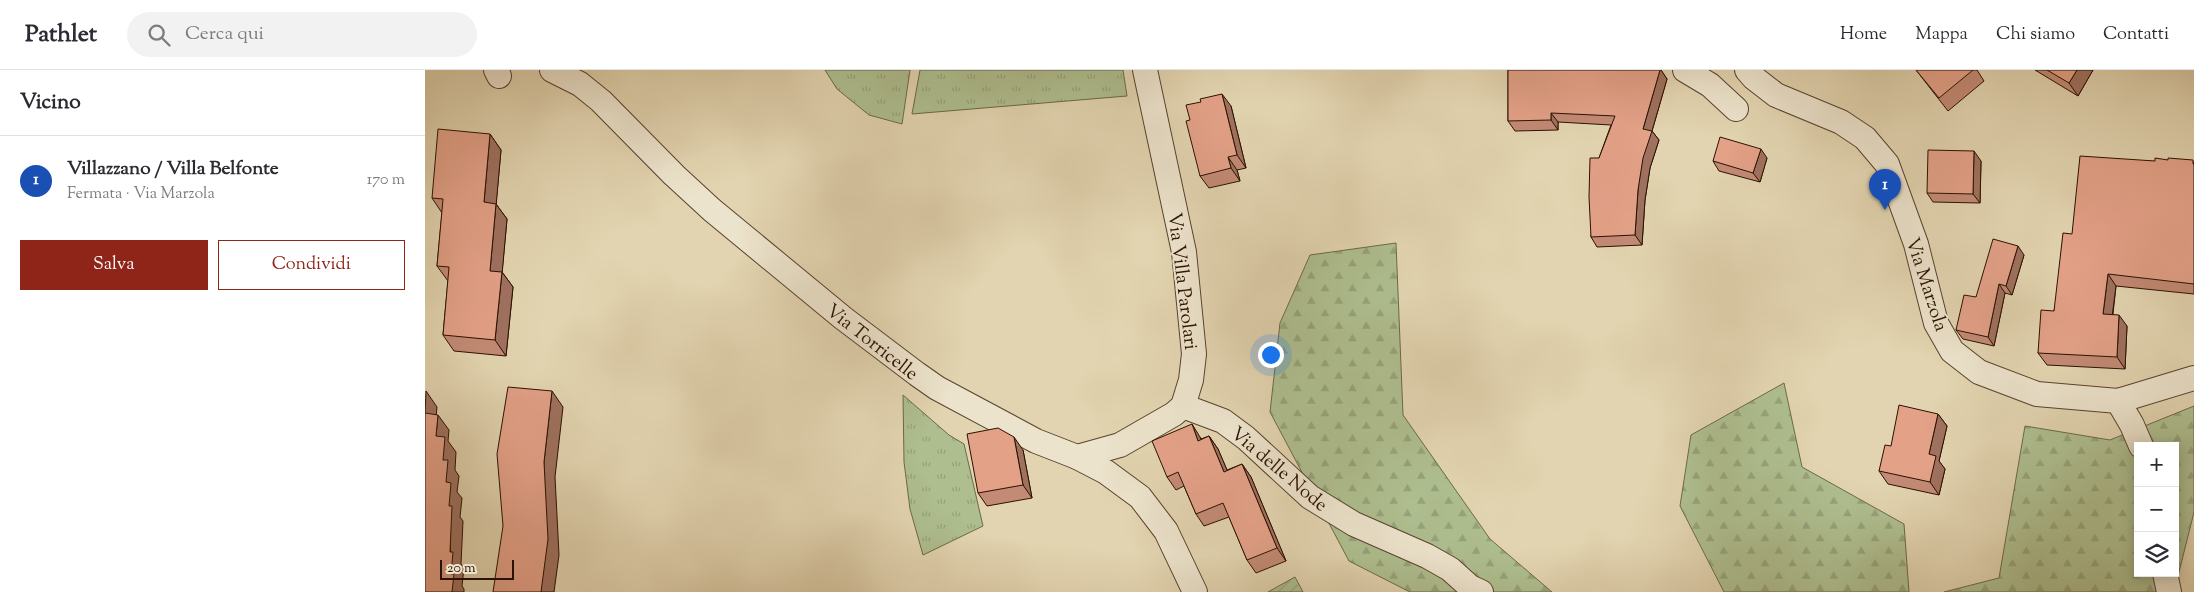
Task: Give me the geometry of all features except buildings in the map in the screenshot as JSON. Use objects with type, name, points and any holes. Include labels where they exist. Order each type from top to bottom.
[{"type":"street","name":"Via Torricelle","points":[[552,70],[580,84],[601,101],[674,176],[712,210],[894,358],[946,393],[1036,441],[1077,457],[1106,472],[1140,497],[1166,531],[1195,592]]},
{"type":"street","name":"Via Villa Parolari","points":[[1145,70],[1184,252],[1195,354],[1191,380],[1183,406]]},
{"type":"street","points":[[1685,70],[1710,85],[1736,109]]},
{"type":"street","name":"Via Marzola","points":[[1747,70],[1754,78],[1777,95],[1841,122],[1865,138],[1887,164],[1913,235],[1937,322],[1952,350],[1979,372],[2037,394],[2118,401],[2194,378]]},
{"type":"street","points":[[2118,401],[2139,442]]},
{"type":"street","points":[[1077,457],[1120,445],[1174,414],[1183,406]]},
{"type":"street","name":"Via delle Node","points":[[1183,406],[1223,420],[1246,438],[1310,497],[1354,524],[1427,556],[1450,569],[1470,586],[1481,592]]},
{"type":"street","points":[[2166,577],[2169,592]]},
{"type":"green space","points":[[825,70],[910,70],[902,124],[869,115],[837,89]]},
{"type":"green space","points":[[920,70],[1123,70],[1127,96],[912,114]]},
{"type":"green space","points":[[1396,243],[1403,415],[1490,539],[1552,592],[1410,592],[1349,561],[1270,412],[1280,323],[1310,255]]},
{"type":"green space","points":[[1784,383],[1802,467],[1904,524],[1909,592],[1724,592],[1680,506],[1691,435]]},
{"type":"green space","points":[[903,395],[949,435],[964,444],[983,526],[923,555],[910,509],[904,462]]},
{"type":"green space","points":[[2194,406],[2194,512],[2179,572],[2179,442],[2134,442],[2134,577],[2178,577],[2174,592],[1944,592],[1999,578],[2025,426],[2110,440]]},
{"type":"green space","points":[[1295,577],[1303,592],[1268,592]]},
{"type":"place","name":"Villazzano / Villa Belfonte","points":[[1885,210]]}]
